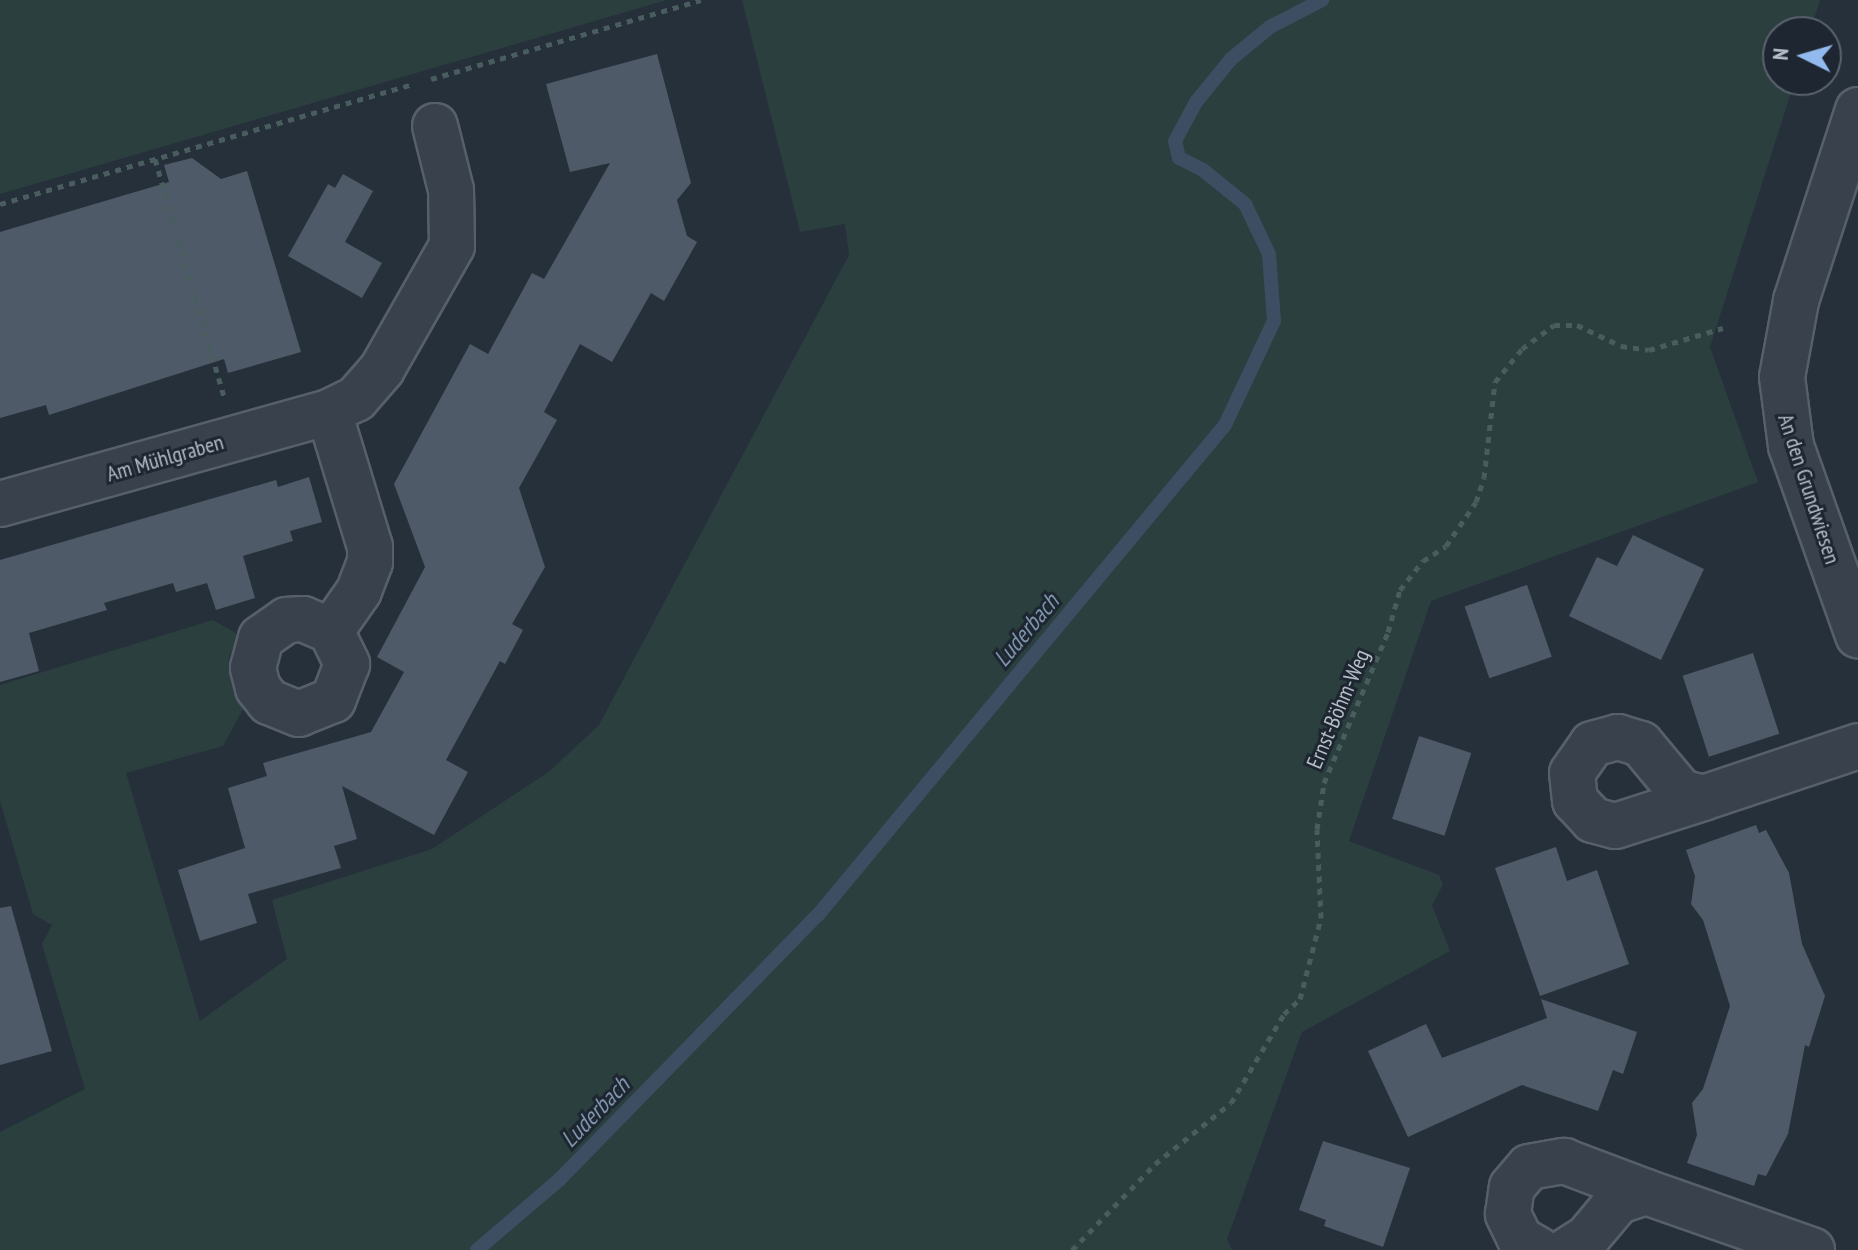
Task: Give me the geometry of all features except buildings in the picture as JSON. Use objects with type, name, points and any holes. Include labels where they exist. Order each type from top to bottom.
[{"type":"street","name":"An den Grundwiesen","points":[[1858,110],[1796,301],[1782,377],[1788,436],[1858,635]]},
{"type":"street","name":"Am Mühlgraben","points":[[0,504],[329,412],[356,399],[382,369],[452,246],[451,190],[435,126]]},
{"type":"street","points":[[329,412],[370,547],[359,591],[331,631]]},
{"type":"street","points":[[1703,798],[1858,746]]},
{"type":"street","points":[[1539,1250],[1520,1239],[1508,1214],[1512,1187],[1529,1167],[1564,1161],[1812,1250]]},
{"type":"street","points":[[1568,1250],[1587,1238],[1618,1201],[1646,1192]]},
{"type":"path","points":[[0,204],[701,0]]},
{"type":"path","points":[[155,159],[225,401]]},
{"type":"path","name":"Ernst-Böhm-Weg","points":[[1072,1250],[1155,1164],[1231,1103],[1284,1014],[1300,999],[1321,918],[1317,829],[1324,783],[1388,632],[1400,590],[1423,561],[1446,546],[1476,502],[1500,375],[1522,349],[1554,325],[1577,325],[1621,346],[1649,350],[1723,328]]},
{"type":"green space","points":[[0,0],[667,0],[0,194]]},
{"type":"green space","points":[[742,0],[1820,0],[1815,16],[1762,16],[1762,96],[1790,96],[1710,347],[1758,482],[1431,601],[1349,841],[1439,875],[1443,885],[1432,905],[1450,951],[1302,1032],[1227,1239],[1232,1250],[0,1250],[0,1132],[85,1089],[42,944],[52,925],[33,914],[0,801],[0,685],[213,620],[241,636],[228,659],[243,709],[223,746],[126,773],[200,1021],[287,959],[272,900],[432,849],[550,771],[599,725],[849,255],[845,224],[800,232]]},
{"type":"waterway","name":"Luderbach","points":[[477,1250],[559,1180],[818,915],[1225,425],[1274,321],[1269,254],[1245,204],[1203,170],[1179,158],[1175,141],[1196,102],[1231,59],[1270,27],[1322,0]]}]
